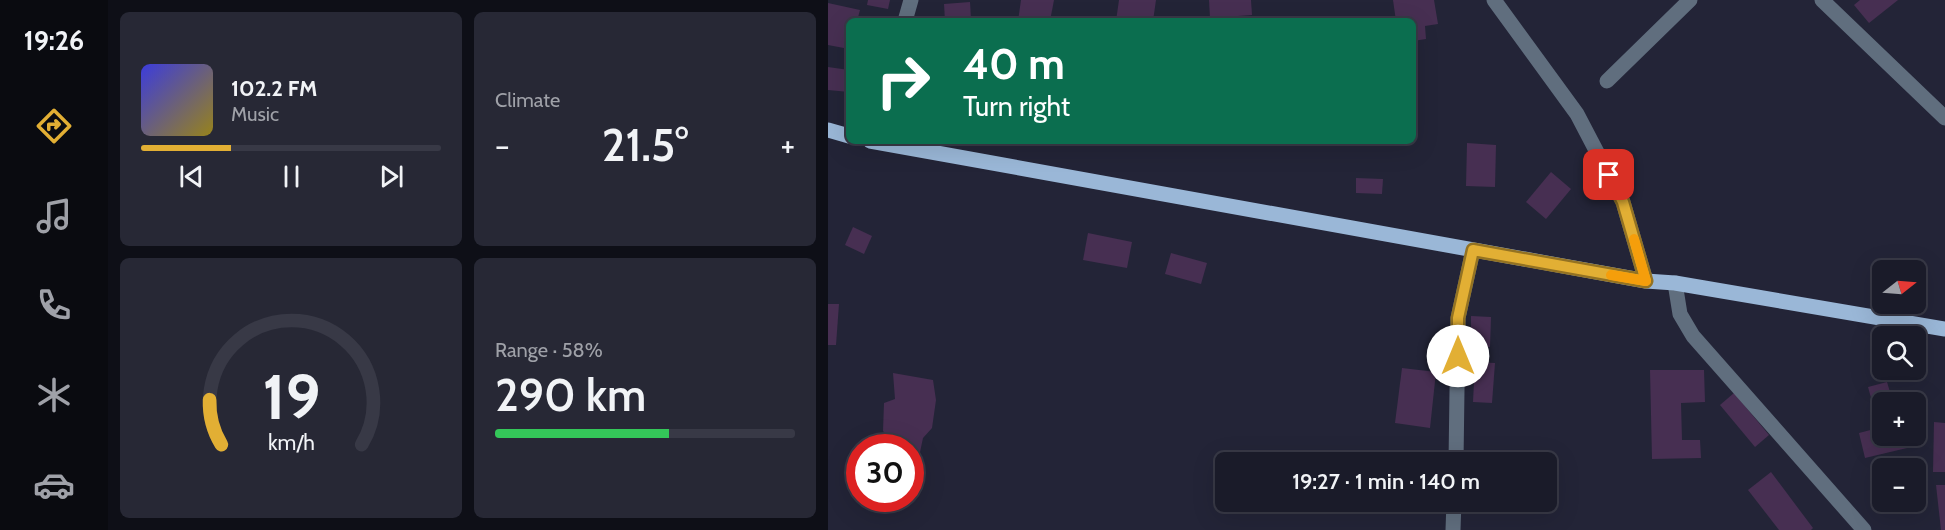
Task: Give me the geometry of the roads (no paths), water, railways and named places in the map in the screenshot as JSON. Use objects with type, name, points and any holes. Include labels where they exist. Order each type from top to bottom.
[{"type":"main road","points":[[828,130],[846,135]]},
{"type":"main road","points":[[885,144],[1646,281],[1945,329]]},
{"type":"street","points":[[906,18],[910,0]]},
{"type":"street","points":[[1494,0],[1577,114],[1623,202],[1646,281]]},
{"type":"street","points":[[1607,81],[1690,0]]},
{"type":"street","points":[[1822,0],[1945,118]]},
{"type":"street","points":[[1456,452],[1458,318],[1473,250]]},
{"type":"street","points":[[1675,284],[1680,314],[1693,336],[1864,530]]},
{"type":"street","points":[[1453,530],[1454,512]]}]
